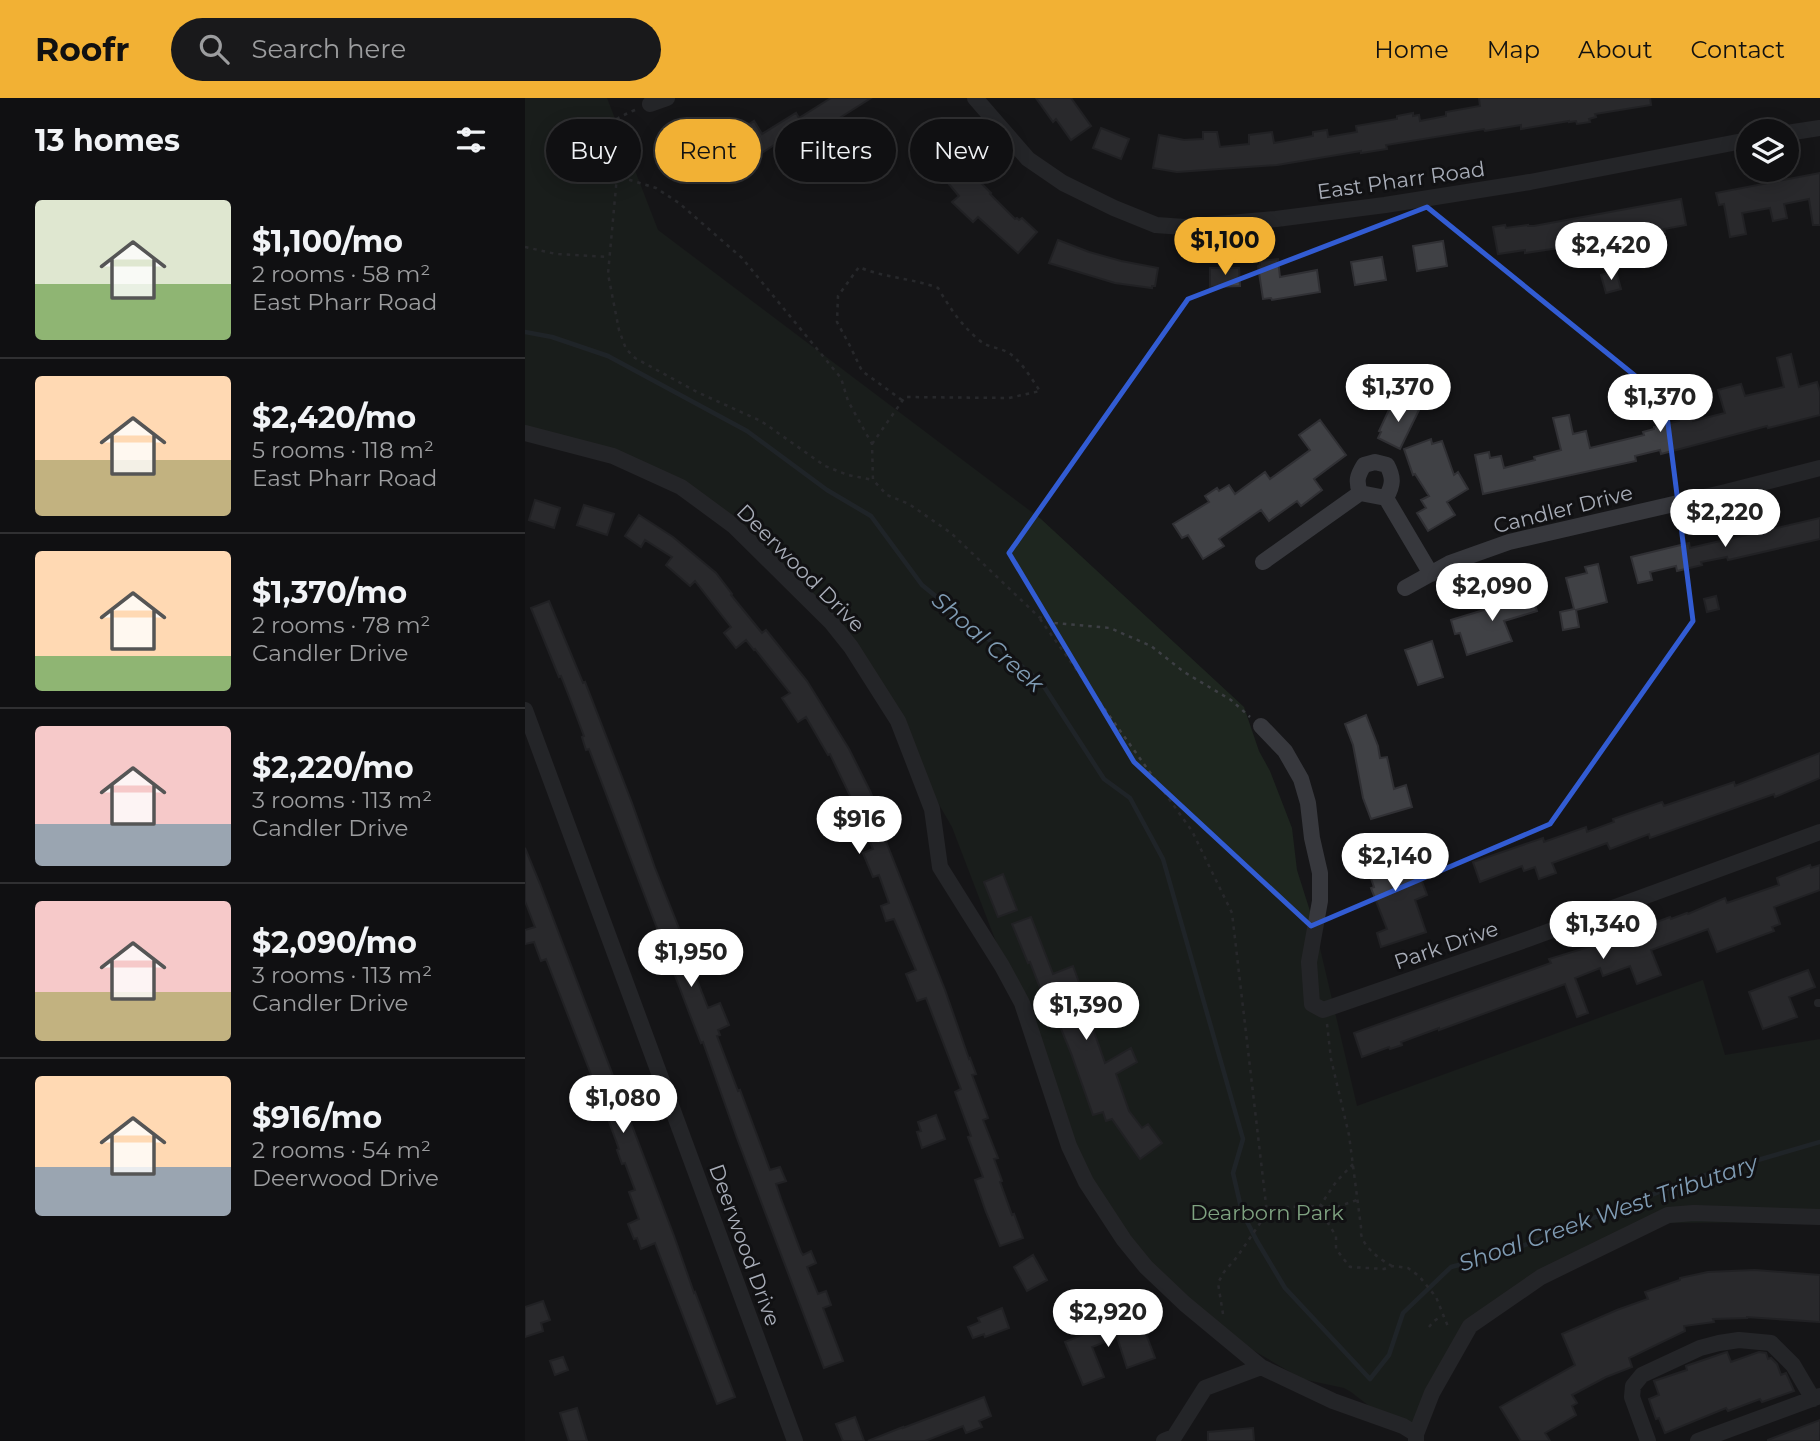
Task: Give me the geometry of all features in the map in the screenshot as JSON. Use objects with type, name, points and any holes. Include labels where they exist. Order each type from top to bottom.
[{"type":"street","points":[[650,104],[667,98]]},
{"type":"street","name":"East Pharr Road","points":[[975,98],[1028,159],[1063,183],[1156,225],[1184,227],[1385,205],[1530,182],[1736,142]]},
{"type":"street","points":[[1799,131],[1820,128]]},
{"type":"street","name":"Deerwood Drive","points":[[525,433],[613,456],[681,487],[734,526],[831,622],[851,647],[898,721],[932,809],[940,867],[1022,1003],[1069,1146],[1086,1182],[1124,1240],[1146,1267],[1185,1304],[1261,1367],[1333,1401],[1403,1426],[1416,1438]]},
{"type":"street","points":[[1360,493],[1358,475],[1364,465],[1375,462],[1387,465],[1392,475],[1392,486],[1386,498]]},
{"type":"street","name":"Candler Drive","points":[[1405,588],[1450,563],[1509,542],[1820,468]]},
{"type":"street","points":[[1263,562],[1360,493],[1386,498],[1430,574]]},
{"type":"street","name":"Deerwood Drive","points":[[525,709],[795,1441]]},
{"type":"street","points":[[1261,726],[1285,751],[1301,779],[1308,803],[1320,873],[1320,901],[1308,962],[1312,1004],[1323,1010]]},
{"type":"street","name":"Park Drive","points":[[1323,1010],[1820,832]]},
{"type":"street","points":[[1416,1438],[1431,1392],[1470,1326],[1541,1277],[1668,1215],[1694,1213],[1820,1217]]},
{"type":"street","points":[[1648,1441],[1632,1397],[1633,1386],[1642,1375],[1700,1348],[1739,1340],[1771,1343],[1793,1366],[1816,1397],[1698,1441]]},
{"type":"street","points":[[1164,1441],[1174,1437],[1205,1388],[1261,1367]]},
{"type":"path","points":[[616,119],[650,104]]},
{"type":"path","points":[[616,182],[608,274],[619,330],[626,349],[635,358],[697,392],[761,421],[825,466],[848,475],[873,480],[887,495],[908,504],[951,533],[1039,617],[1192,831],[1232,913],[1267,1213]]},
{"type":"path","points":[[636,182],[656,188],[679,203],[742,258],[841,378],[848,401],[872,444],[873,480]]},
{"type":"path","points":[[525,247],[556,254],[609,257]]},
{"type":"path","points":[[872,444],[905,397],[1009,398],[1040,391],[1017,359],[1006,351],[981,342],[957,318],[939,288],[873,273],[859,267],[838,296],[837,322],[862,371],[902,400]]},
{"type":"path","points":[[1039,617],[1055,623],[1111,628],[1151,646],[1184,672],[1231,700],[1261,726]]},
{"type":"path","points":[[1323,1010],[1354,1164],[1360,1234],[1382,1261],[1392,1266],[1408,1268],[1419,1276],[1436,1297],[1452,1335],[1461,1341]]},
{"type":"path","points":[[1320,1206],[1336,1182],[1354,1164]]},
{"type":"path","points":[[1221,1333],[1226,1328],[1218,1283],[1267,1213],[1287,1207],[1337,1207],[1358,1199]]},
{"type":"path","points":[[1337,1207],[1328,1223],[1336,1236],[1336,1249],[1350,1267],[1384,1269],[1392,1266]]},
{"type":"path","points":[[1430,1327],[1442,1316]]},
{"type":"highlighted area","points":[[1427,207],[1665,400],[1693,621],[1550,824],[1311,926],[1134,762],[1009,553],[1188,299]]},
{"type":"green space","name":"Dearborn Park","points":[[525,98],[607,98],[615,119],[546,119],[546,182],[639,182],[658,230],[1041,519],[1244,707],[1259,751],[1270,771],[1292,828],[1297,870],[1315,927],[1357,1106],[1703,980],[1725,1055],[1820,1039],[1820,1222],[1664,1223],[1552,1266],[1465,1331],[1407,1435],[1344,1388],[1302,1379],[1178,1306],[1085,1190],[1029,1028],[952,827],[835,624],[687,490],[538,436],[525,435]]},
{"type":"building","points":[[831,98],[871,98],[838,119],[786,119],[796,113],[799,118]]},
{"type":"building","points":[[1036,98],[1071,98],[1091,126],[1071,140],[1056,119],[1053,122]]},
{"type":"building","points":[[1479,98],[1650,98],[1651,105],[1595,114],[1596,117],[1589,119],[1590,122],[1577,124],[1576,121],[1569,121],[1521,129],[1521,125],[1484,129],[1386,145],[1387,149],[1277,165],[1177,172],[1153,168],[1159,135],[1184,140],[1203,139],[1203,132],[1217,132],[1220,147],[1249,144],[1249,135],[1272,132],[1274,143],[1313,136],[1313,132],[1327,130],[1328,137],[1357,132],[1356,126],[1397,119],[1397,116],[1413,113],[1413,116],[1419,115],[1420,121],[1446,116],[1446,112],[1480,106]]},
{"type":"building","points":[[775,126],[775,144],[761,153],[761,132]]},
{"type":"building","points":[[1101,128],[1129,139],[1121,159],[1093,148]]},
{"type":"building","points":[[1820,173],[1820,225],[1813,225],[1809,199],[1784,204],[1787,218],[1773,221],[1770,208],[1742,213],[1746,234],[1730,237],[1724,204],[1719,205],[1716,193],[1773,182],[1799,182],[1799,177]]},
{"type":"building","points":[[947,182],[980,182],[1015,219],[1022,218],[1037,232],[1018,253],[978,217],[973,222],[952,202],[959,196]]},
{"type":"building","points":[[1681,199],[1686,225],[1634,237],[1635,244],[1594,250],[1592,243],[1525,253],[1525,250],[1498,254],[1493,227],[1534,226]]},
{"type":"building","points":[[1058,240],[1121,261],[1158,268],[1155,286],[1152,288],[1115,283],[1049,263]]},
{"type":"building","points":[[1443,241],[1447,266],[1417,271],[1413,246]]},
{"type":"building","points":[[1382,257],[1386,280],[1355,285],[1351,262]]},
{"type":"building","points":[[1278,259],[1280,277],[1317,270],[1320,292],[1263,299],[1258,266],[1260,261]]},
{"type":"building","points":[[1210,268],[1239,268],[1240,286],[1210,287]]},
{"type":"building","points":[[1616,271],[1621,289],[1606,293],[1601,275]]},
{"type":"building","points":[[1791,354],[1799,387],[1817,382],[1820,415],[1661,454],[1660,450],[1635,456],[1636,461],[1483,494],[1475,455],[1489,452],[1490,458],[1501,456],[1504,468],[1561,450],[1553,418],[1569,415],[1573,434],[1586,431],[1590,448],[1644,435],[1643,432],[1654,427],[1679,421],[1674,399],[1686,396],[1693,421],[1725,413],[1718,390],[1741,384],[1745,396],[1784,387],[1777,358]]},
{"type":"building","points":[[1394,399],[1419,410],[1400,449],[1378,438]]},
{"type":"building","points":[[1320,420],[1346,455],[1314,479],[1322,490],[1301,506],[1297,501],[1269,521],[1261,510],[1219,539],[1224,546],[1203,559],[1188,535],[1182,538],[1173,524],[1209,502],[1205,496],[1217,488],[1219,491],[1229,485],[1235,494],[1265,472],[1270,479],[1310,450],[1299,435]]},
{"type":"building","points":[[1431,439],[1432,444],[1442,441],[1454,475],[1458,472],[1468,489],[1447,502],[1455,515],[1428,531],[1417,513],[1426,508],[1421,500],[1429,496],[1415,474],[1413,475],[1404,449]]},
{"type":"building","points":[[535,500],[560,508],[554,528],[529,520]]},
{"type":"building","points":[[584,505],[614,514],[607,535],[577,525]]},
{"type":"building","points":[[639,515],[673,537],[716,573],[762,633],[766,630],[807,681],[849,749],[885,828],[881,829],[976,1074],[972,1075],[988,1118],[983,1120],[998,1158],[994,1159],[1002,1181],[1000,1182],[1023,1238],[1000,1246],[986,1212],[975,1180],[983,1177],[955,1092],[961,1089],[926,998],[917,1001],[906,974],[916,970],[894,919],[886,921],[881,906],[889,903],[879,875],[873,877],[863,853],[873,849],[830,754],[828,755],[806,717],[798,722],[782,698],[790,693],[755,649],[746,640],[736,648],[724,633],[731,627],[695,581],[690,586],[666,565],[672,557],[645,540],[641,547],[625,536]]},
{"type":"building","points":[[1820,518],[1820,539],[1728,560],[1727,557],[1701,562],[1702,565],[1677,571],[1676,566],[1650,572],[1652,580],[1638,583],[1631,557],[1689,543],[1690,548]]},
{"type":"building","points":[[1598,564],[1607,602],[1576,610],[1579,627],[1563,630],[1560,612],[1574,609],[1566,578],[1587,573],[1585,567]]},
{"type":"building","points":[[1531,591],[1537,611],[1504,621],[1512,641],[1467,655],[1460,633],[1455,634],[1451,620],[1500,605],[1499,602]]},
{"type":"building","points":[[1716,596],[1719,609],[1707,612],[1704,599]]},
{"type":"building","points":[[549,601],[583,683],[585,682],[708,1008],[720,1003],[729,1025],[718,1030],[720,1035],[717,1036],[770,1170],[780,1167],[786,1181],[776,1184],[801,1252],[803,1255],[811,1251],[816,1263],[807,1267],[818,1294],[826,1291],[831,1305],[823,1308],[843,1361],[824,1368],[703,1042],[701,1043],[690,1015],[589,749],[586,750],[582,737],[584,736],[561,676],[559,677],[531,608]]},
{"type":"building","points":[[1432,641],[1443,677],[1418,685],[1405,650]]},
{"type":"building","points":[[1366,715],[1380,758],[1387,757],[1394,789],[1406,785],[1412,807],[1371,819],[1363,798],[1353,745],[1345,724]]},
{"type":"building","points":[[1820,753],[1820,778],[1775,797],[1774,794],[1650,838],[1649,834],[1610,849],[1607,843],[1552,863],[1556,873],[1539,879],[1535,867],[1524,871],[1522,866],[1480,882],[1473,862],[1543,838],[1544,842],[1586,827],[1587,832],[1614,822],[1613,819],[1662,802],[1664,806],[1734,782],[1735,786]]},
{"type":"building","points":[[1398,840],[1410,874],[1418,871],[1427,895],[1415,900],[1426,932],[1381,947],[1377,933],[1387,929],[1371,888],[1374,887],[1362,853]]},
{"type":"building","points":[[525,848],[735,1397],[717,1404],[655,1243],[641,1249],[628,1224],[639,1219],[629,1192],[635,1190],[625,1163],[622,1164],[603,1105],[546,959],[541,961],[534,942],[525,944],[525,930],[535,927],[525,901]]},
{"type":"building","points":[[1810,865],[1811,868],[1820,865],[1820,890],[1774,907],[1780,924],[1772,927],[1774,931],[1717,952],[1708,929],[1651,950],[1661,975],[1637,984],[1630,966],[1603,976],[1600,968],[1575,978],[1588,1013],[1577,1017],[1565,984],[1401,1042],[1402,1045],[1362,1057],[1354,1033],[1551,963],[1549,959],[1605,942],[1606,945],[1633,935],[1636,940],[1657,931],[1654,923],[1688,914],[1725,898],[1727,903],[1779,885],[1777,878]]},
{"type":"building","points":[[1003,874],[1017,910],[998,917],[984,882]]},
{"type":"building","points":[[1031,917],[1053,974],[1073,966],[1088,1007],[1100,1003],[1108,1024],[1093,1029],[1105,1063],[1131,1048],[1137,1062],[1116,1074],[1129,1111],[1142,1128],[1148,1124],[1162,1143],[1140,1159],[1112,1119],[1106,1121],[1103,1112],[1093,1115],[1048,997],[1044,998],[1012,924]]},
{"type":"building","points":[[1808,970],[1815,987],[1789,997],[1797,1017],[1763,1029],[1749,992]]},
{"type":"building","points":[[936,1115],[945,1139],[922,1148],[917,1132],[921,1131],[918,1122]]},
{"type":"building","points":[[1033,1255],[1047,1280],[1027,1291],[1014,1267]]},
{"type":"building","points":[[1755,1270],[1820,1275],[1820,1322],[1747,1317],[1713,1319],[1714,1322],[1684,1326],[1685,1331],[1629,1358],[1632,1367],[1572,1395],[1577,1403],[1572,1406],[1576,1415],[1545,1433],[1550,1441],[1521,1441],[1500,1407],[1575,1365],[1562,1334],[1648,1299],[1645,1292],[1680,1278],[1708,1272]]},
{"type":"building","points":[[543,1301],[550,1320],[541,1323],[543,1331],[525,1337],[525,1307]]},
{"type":"building","points":[[1002,1308],[1009,1328],[985,1337],[984,1334],[973,1338],[968,1327],[980,1322],[978,1318]]},
{"type":"building","points":[[1115,1317],[1122,1334],[1143,1326],[1155,1358],[1127,1368],[1117,1337],[1092,1347],[1104,1377],[1083,1385],[1065,1342],[1099,1328],[1098,1324]]},
{"type":"building","points":[[1727,1352],[1731,1362],[1759,1352],[1766,1353],[1768,1359],[1771,1358],[1777,1364],[1781,1375],[1786,1373],[1794,1391],[1762,1402],[1760,1399],[1728,1411],[1726,1408],[1665,1433],[1659,1418],[1656,1419],[1649,1399],[1659,1395],[1654,1381],[1687,1370],[1686,1366]]},
{"type":"building","points":[[563,1357],[568,1370],[555,1375],[550,1361]]},
{"type":"building","points":[[984,1397],[991,1416],[979,1421],[982,1427],[966,1433],[963,1426],[925,1441],[868,1441],[903,1427]]},
{"type":"building","points":[[577,1408],[587,1441],[569,1441],[560,1413]]},
{"type":"building","points":[[855,1417],[864,1441],[843,1441],[836,1424]]},
{"type":"building","points":[[1820,1420],[1820,1441],[1768,1441],[1768,1440]]},
{"type":"building","points":[[1253,1428],[1254,1441],[1208,1441],[1208,1432]]},
{"type":"waterway","name":"Shoal Creek","points":[[525,332],[552,337],[608,356],[747,431],[827,490],[871,516],[922,585],[1041,682],[1104,779],[1130,798],[1163,859],[1243,1139],[1233,1173],[1242,1212],[1285,1288],[1370,1379],[1389,1355],[1403,1313],[1451,1267],[1507,1252],[1692,1179],[1820,1142]]},
{"type":"water label","name":"Shoal Creek West Tributary","points":[[1608,1213]]}]
